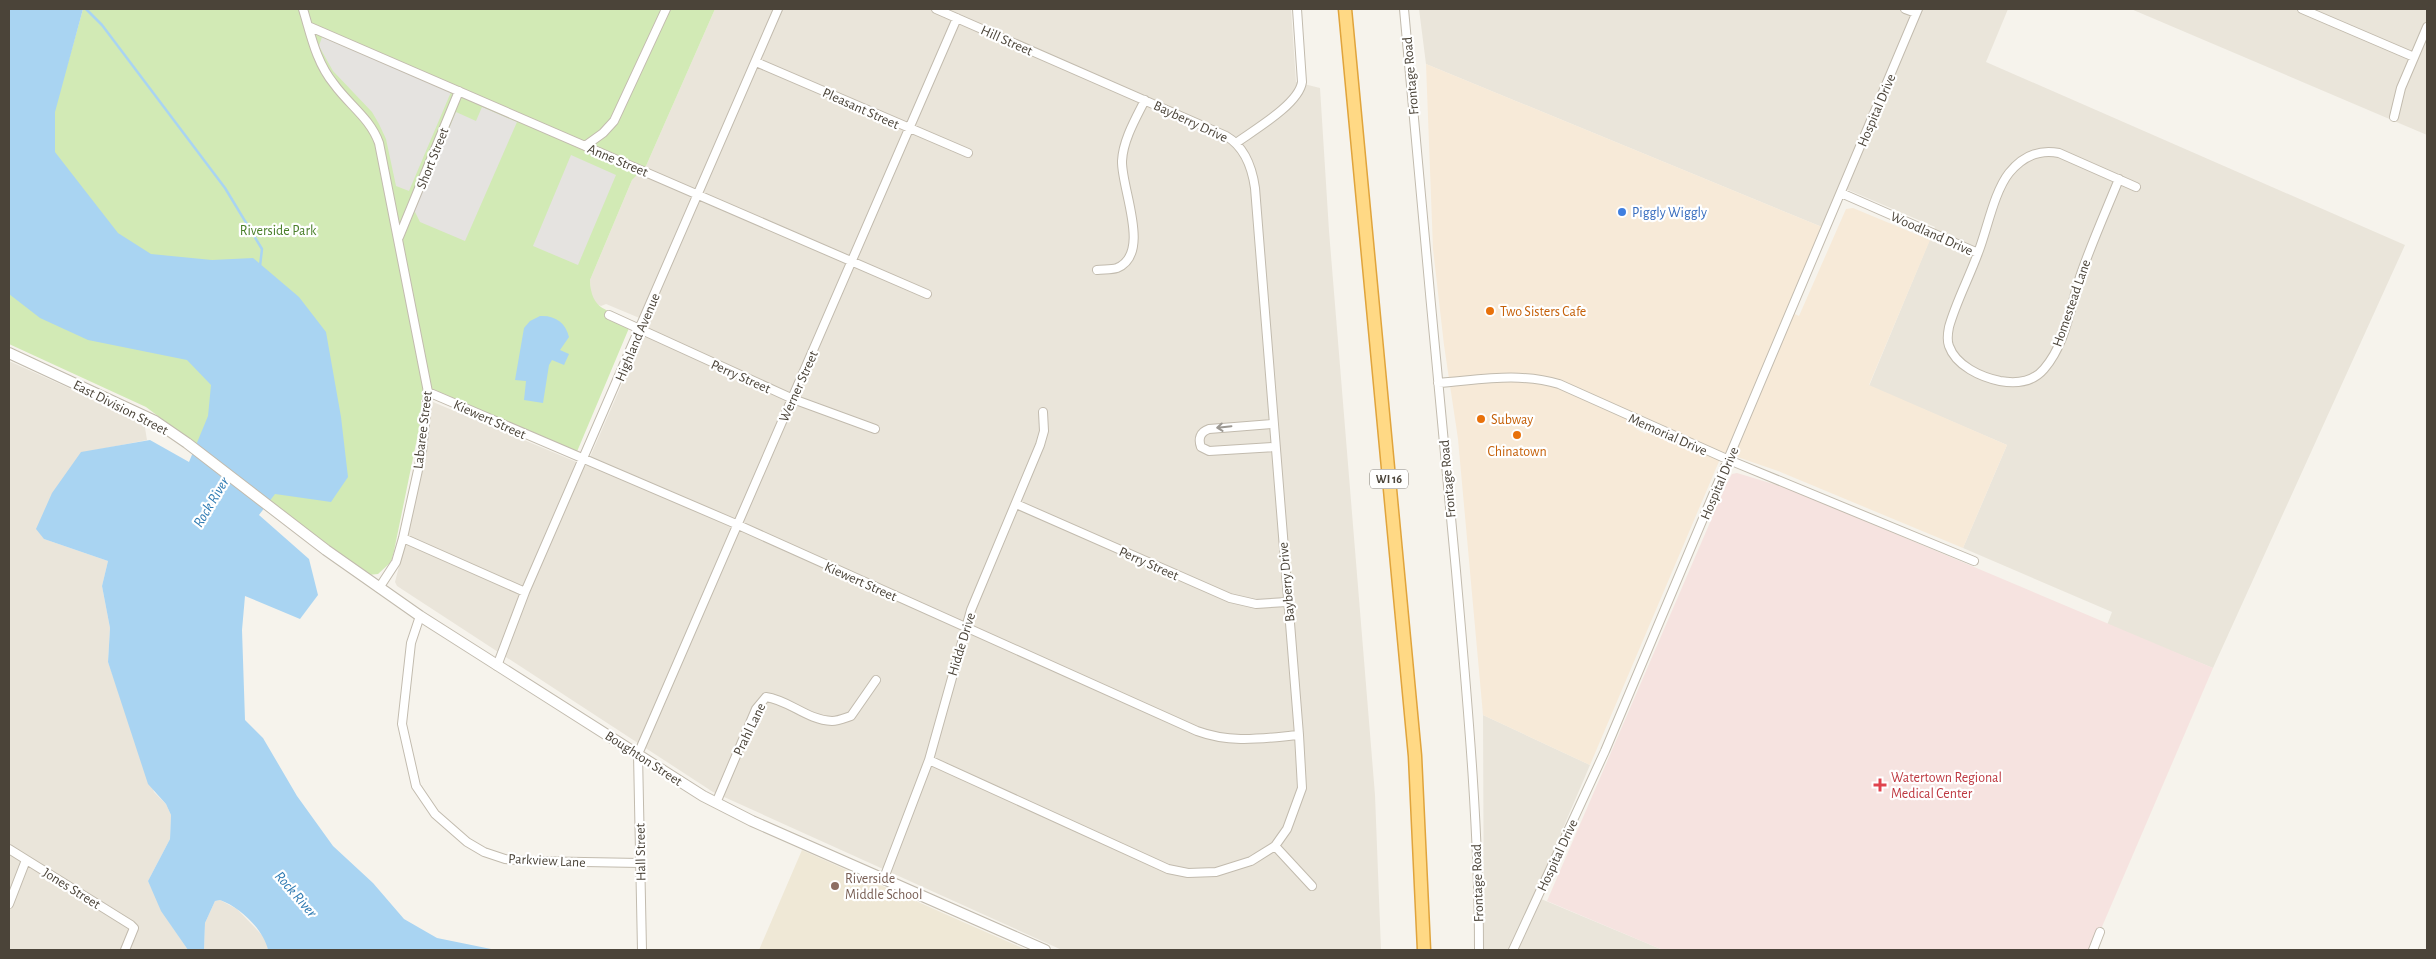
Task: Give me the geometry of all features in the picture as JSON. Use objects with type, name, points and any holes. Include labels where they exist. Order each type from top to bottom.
[{"type":"highway","name":"WI 16","points":[[1345,9],[1415,756],[1424,950]]},
{"type":"street","name":"Labaree Street","points":[[303,9],[314,47],[326,74],[366,118],[376,135],[396,221],[428,392],[422,452],[403,538],[396,562],[379,588]]},
{"type":"street","points":[[586,146],[603,133],[614,120],[666,9]]},
{"type":"street","name":"Highland Avenue","points":[[497,666],[525,592],[778,9]]},
{"type":"street","name":"Hill Street","points":[[936,9],[1051,59]]},
{"type":"street","points":[[1236,143],[1291,101],[1300,91],[1302,82],[1297,9]]},
{"type":"street","name":"Frontage Road","points":[[1404,9],[1471,764],[1479,899],[1479,950]]},
{"type":"street","points":[[1904,9],[1917,11]]},
{"type":"street","points":[[2302,9],[2414,57]]},
{"type":"street","name":"Hospital Drive","points":[[1513,950],[1606,751],[1917,11]]},
{"type":"street","name":"Werner Street","points":[[638,754],[736,524],[793,399],[957,18]]},
{"type":"street","name":"Anne Street","points":[[308,26],[927,294]]},
{"type":"street","points":[[2394,117],[2396,102],[2427,27]]},
{"type":"street","name":"Bayberry Drive","points":[[929,760],[1168,869],[1188,873],[1216,872],[1251,861],[1275,846],[1287,829],[1302,788],[1254,182],[1247,160],[1236,143],[1226,136],[1051,59]]},
{"type":"street","name":"Pleasant Street","points":[[756,62],[910,130],[968,153]]},
{"type":"street","name":"Short Street","points":[[404,225],[459,91]]},
{"type":"street","points":[[1097,270],[1117,268],[1127,260],[1133,246],[1135,232],[1122,177],[1122,159],[1126,143],[1144,100]]},
{"type":"street","name":"Woodland Drive","points":[[1841,193],[1978,253],[1995,202],[2008,174],[2019,162],[2032,154],[2052,152],[2059,154],[2136,187]]},
{"type":"street","name":"Homestead Lane","points":[[1978,253],[1949,328],[1948,345],[1957,360],[1981,374],[2007,382],[2028,381],[2044,369],[2061,342],[2081,274],[2119,179]]},
{"type":"street","points":[[396,221],[404,225],[399,237]]},
{"type":"street","name":"Perry Street","points":[[609,316],[793,399],[875,429]]},
{"type":"street","name":"East Division Street","points":[[9,354],[155,421],[274,510]]},
{"type":"street","name":"Memorial Drive","points":[[1438,383],[1521,377],[1539,378],[1558,384],[1729,460],[1974,561]]},
{"type":"street","name":"Kiewert Street","points":[[428,392],[736,524],[1214,737],[1236,740],[1299,735]]},
{"type":"street","name":"Hidde Drive","points":[[884,878],[929,760],[965,627],[1040,445],[1044,431],[1043,412]]},
{"type":"street","points":[[1273,424],[1209,429],[1201,434],[1199,439],[1201,447],[1209,451],[1274,447]]},
{"type":"street","name":"Perry Street","points":[[1016,504],[1230,598],[1256,604],[1287,602]]},
{"type":"street","name":"Boughton Street","points":[[274,510],[420,616],[716,803],[1046,950]]},
{"type":"street","points":[[403,538],[525,592]]},
{"type":"street","name":"Parkview Lane","points":[[420,616],[411,643],[402,724],[416,786],[435,814],[467,842],[484,852],[506,858],[529,861],[640,863]]},
{"type":"street","name":"Prahl Lane","points":[[716,803],[756,709],[766,697],[776,698],[807,714],[832,721],[851,716],[876,680]]},
{"type":"street","name":"Hall Street","points":[[638,754],[642,950]]},
{"type":"street","points":[[1275,846],[1312,886]]},
{"type":"street","name":"Jones Street","points":[[9,849],[134,928],[125,950]]},
{"type":"street","points":[[9,904],[26,860]]},
{"type":"street","points":[[2093,950],[2100,932]]},
{"type":"shaded area","points":[[715,9],[1291,9],[1296,82],[1320,88],[1329,231],[1375,795],[1381,950],[1062,950],[713,792],[397,586],[395,582],[414,508],[433,402],[586,466],[649,322],[606,304],[601,306],[594,303],[591,295],[590,280],[632,180],[646,166]]},
{"type":"shaded area","points":[[1419,9],[2008,9],[1986,62],[2405,245],[2213,668],[2107,625],[2112,612],[1963,548],[2007,445],[1869,386],[1935,227],[1839,186],[1822,227],[1426,64]]},
{"type":"shaded area","points":[[2131,9],[2427,9],[2427,135]]},
{"type":"shaded area","points":[[322,37],[451,92],[409,191],[396,186],[386,139],[379,124],[372,112],[333,71],[319,46]]},
{"type":"shaded area","points":[[1426,64],[1822,227],[1786,310],[1799,316],[1846,209],[1853,208],[1930,240],[1869,385],[2007,445],[1963,548],[1778,471],[1723,452],[1590,765],[1483,715],[1458,439],[1444,345],[1433,249]],"holes":[[[1642,416],[1651,420],[1646,434],[1636,429]]]},
{"type":"shaded area","points":[[482,107],[517,122],[465,241],[420,222],[414,210],[456,112],[476,121]]},
{"type":"shaded area","points":[[571,155],[616,175],[578,265],[533,246]]},
{"type":"shaded area","points":[[9,361],[144,422],[147,440],[81,453],[44,539],[108,561],[102,586],[110,628],[108,662],[154,792],[166,804],[171,815],[170,839],[148,881],[169,922],[188,950],[9,950]]},
{"type":"shaded area","name":"Watertown Regional Medical Center","points":[[1737,473],[1787,488],[2213,668],[2092,950],[1663,950],[1547,901],[1727,483],[1732,474]]},
{"type":"shaded area","points":[[1483,715],[1590,765],[1534,896],[1663,950],[1484,950]]},
{"type":"shaded area","name":"Riverside Middle School","points":[[802,850],[963,922],[1027,950],[759,950]]},
{"type":"shaded area","points":[[220,900],[237,909],[266,939],[268,950],[204,950],[205,923],[215,901]]},
{"type":"green space","name":"Riverside Park","points":[[83,9],[715,9],[646,166],[632,180],[590,280],[593,298],[602,308],[632,321],[576,454],[439,396],[421,400],[422,414],[391,562],[378,574],[368,575],[146,407],[9,344],[9,121],[67,66]]},
{"type":"water","name":"Rock River","points":[[9,9],[83,9],[55,112],[55,152],[118,233],[151,254],[212,260],[253,258],[299,297],[326,332],[341,417],[348,477],[331,502],[275,494],[259,515],[309,559],[318,595],[300,619],[245,596],[242,630],[245,720],[263,738],[297,796],[333,846],[373,883],[404,919],[437,938],[496,950],[268,950],[262,935],[250,920],[228,903],[220,900],[215,901],[205,923],[204,950],[188,950],[161,911],[148,881],[170,839],[171,815],[166,804],[148,784],[108,662],[110,628],[102,586],[108,561],[44,539],[36,529],[52,493],[81,452],[150,440],[189,462],[208,416],[211,385],[187,360],[88,340],[40,318],[9,294]]},
{"type":"water","points":[[540,316],[550,317],[559,321],[568,332],[569,337],[560,350],[569,354],[564,365],[552,360],[549,365],[543,403],[524,400],[526,381],[515,380],[524,328],[530,321]]},
{"type":"waterway","points":[[86,9],[102,25],[225,188],[262,249],[260,266]]},
{"type":"place","name":"Piggly Wiggly","points":[[1622,212]]},
{"type":"place","name":"Two Sisters Cafe","points":[[1490,311]]},
{"type":"place","name":"Subway","points":[[1481,419]]},
{"type":"place","name":"Chinatown","points":[[1517,435]]},
{"type":"place","name":"Watertown Regional Medical Center","points":[[1880,785]]},
{"type":"place","name":"Riverside Middle School","points":[[835,886]]}]
